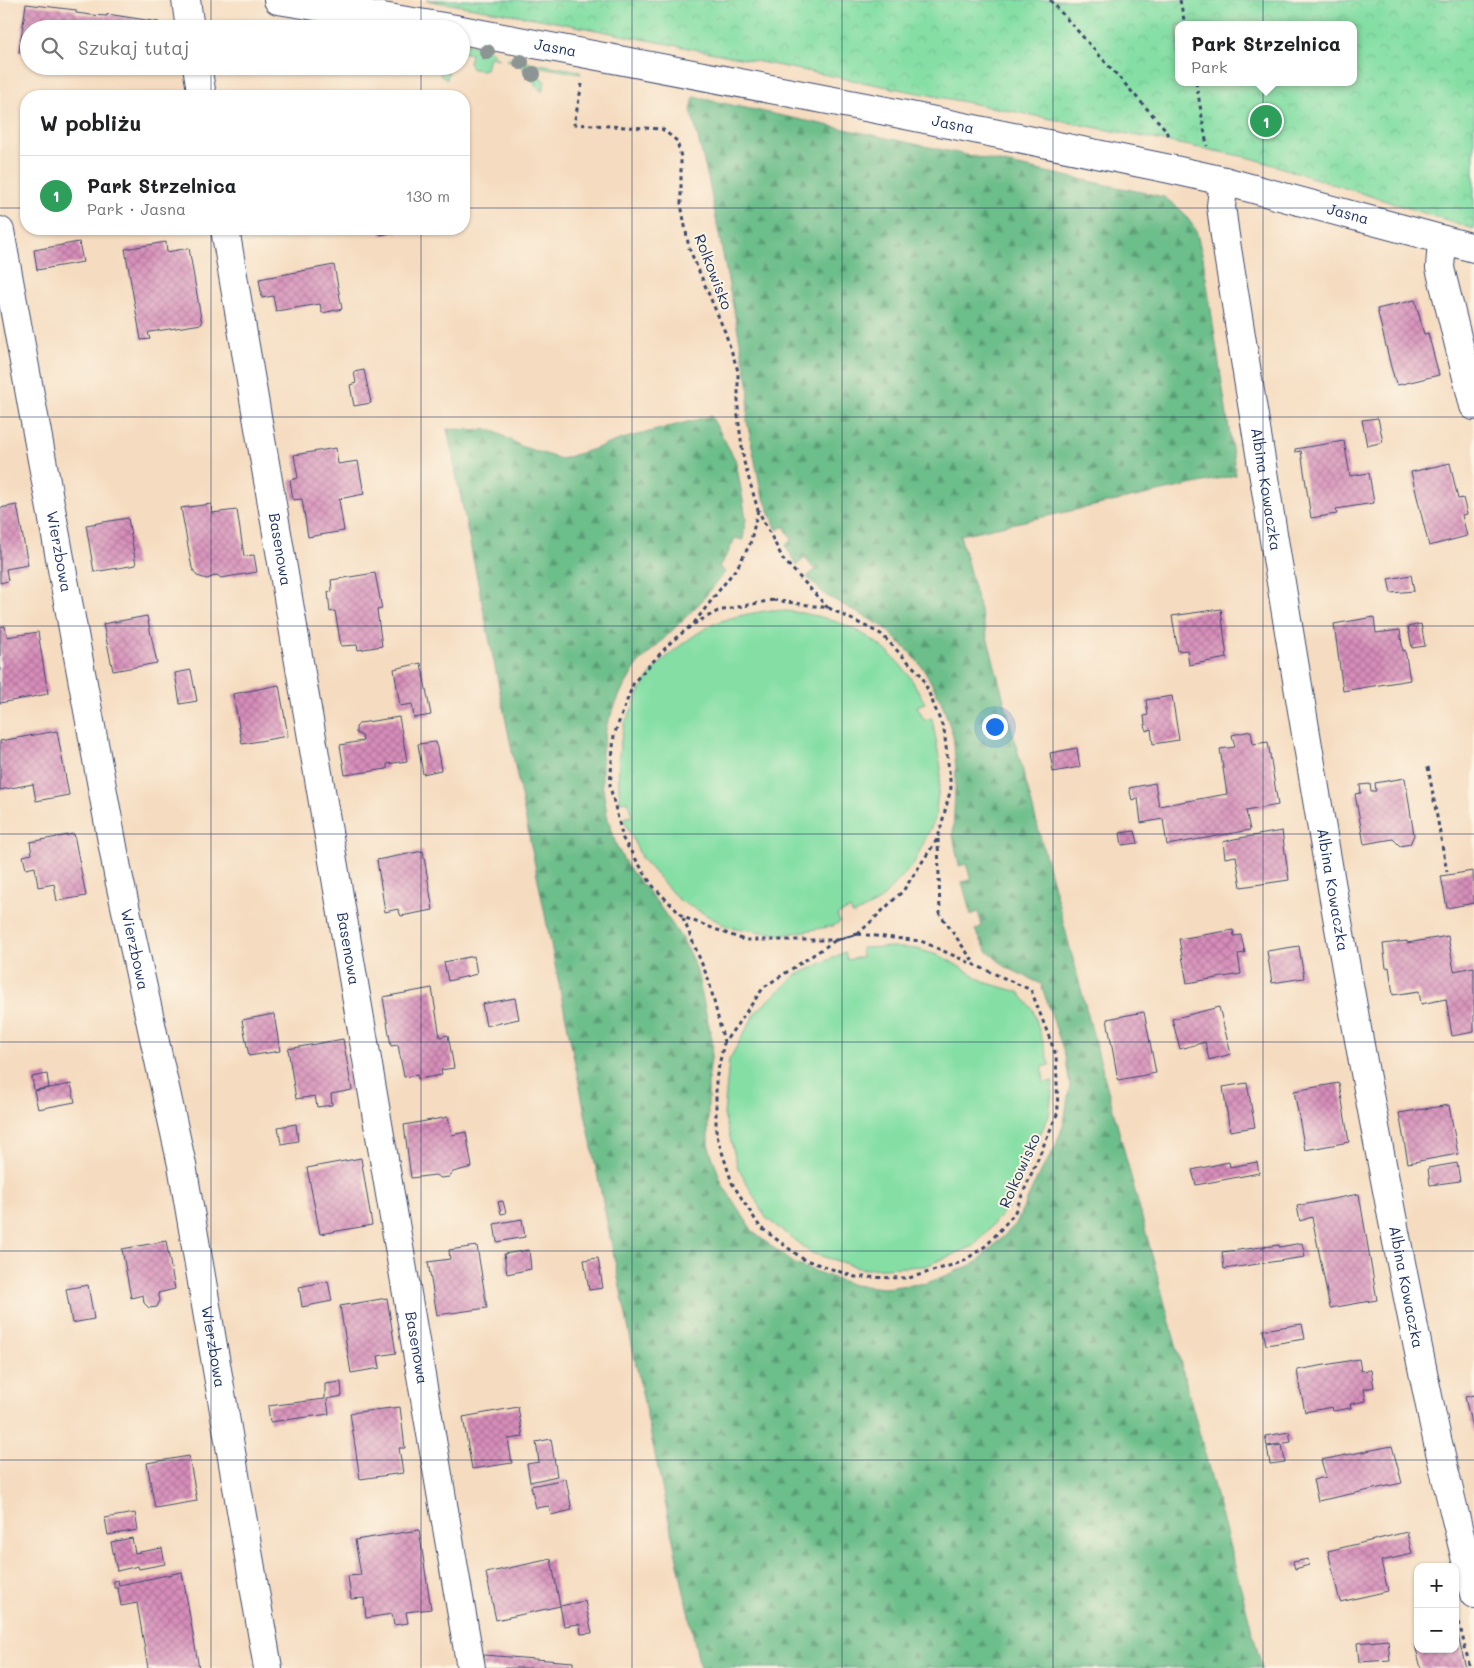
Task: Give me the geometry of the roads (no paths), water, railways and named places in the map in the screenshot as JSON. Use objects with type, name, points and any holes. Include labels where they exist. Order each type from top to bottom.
[{"type":"street","points":[[186,0],[189,20]]},
{"type":"street","points":[[278,0],[401,20]]},
{"type":"street","name":"Jasna","points":[[470,32],[881,110],[1170,169],[1474,248]]},
{"type":"street","points":[[198,75],[201,90]]},
{"type":"street","name":"Albina Kowaczka","points":[[1214,179],[1221,206],[1331,890],[1384,1178],[1435,1428],[1466,1604]]},
{"type":"street","name":"Wierzbowa","points":[[0,231],[118,874],[182,1165],[268,1668]]},
{"type":"street","name":"Basenowa","points":[[226,235],[471,1668]]},
{"type":"street","points":[[1442,240],[1440,268],[1474,406]]},
{"type":"place","name":"Park Strzelnica","points":[[1266,121]]}]
